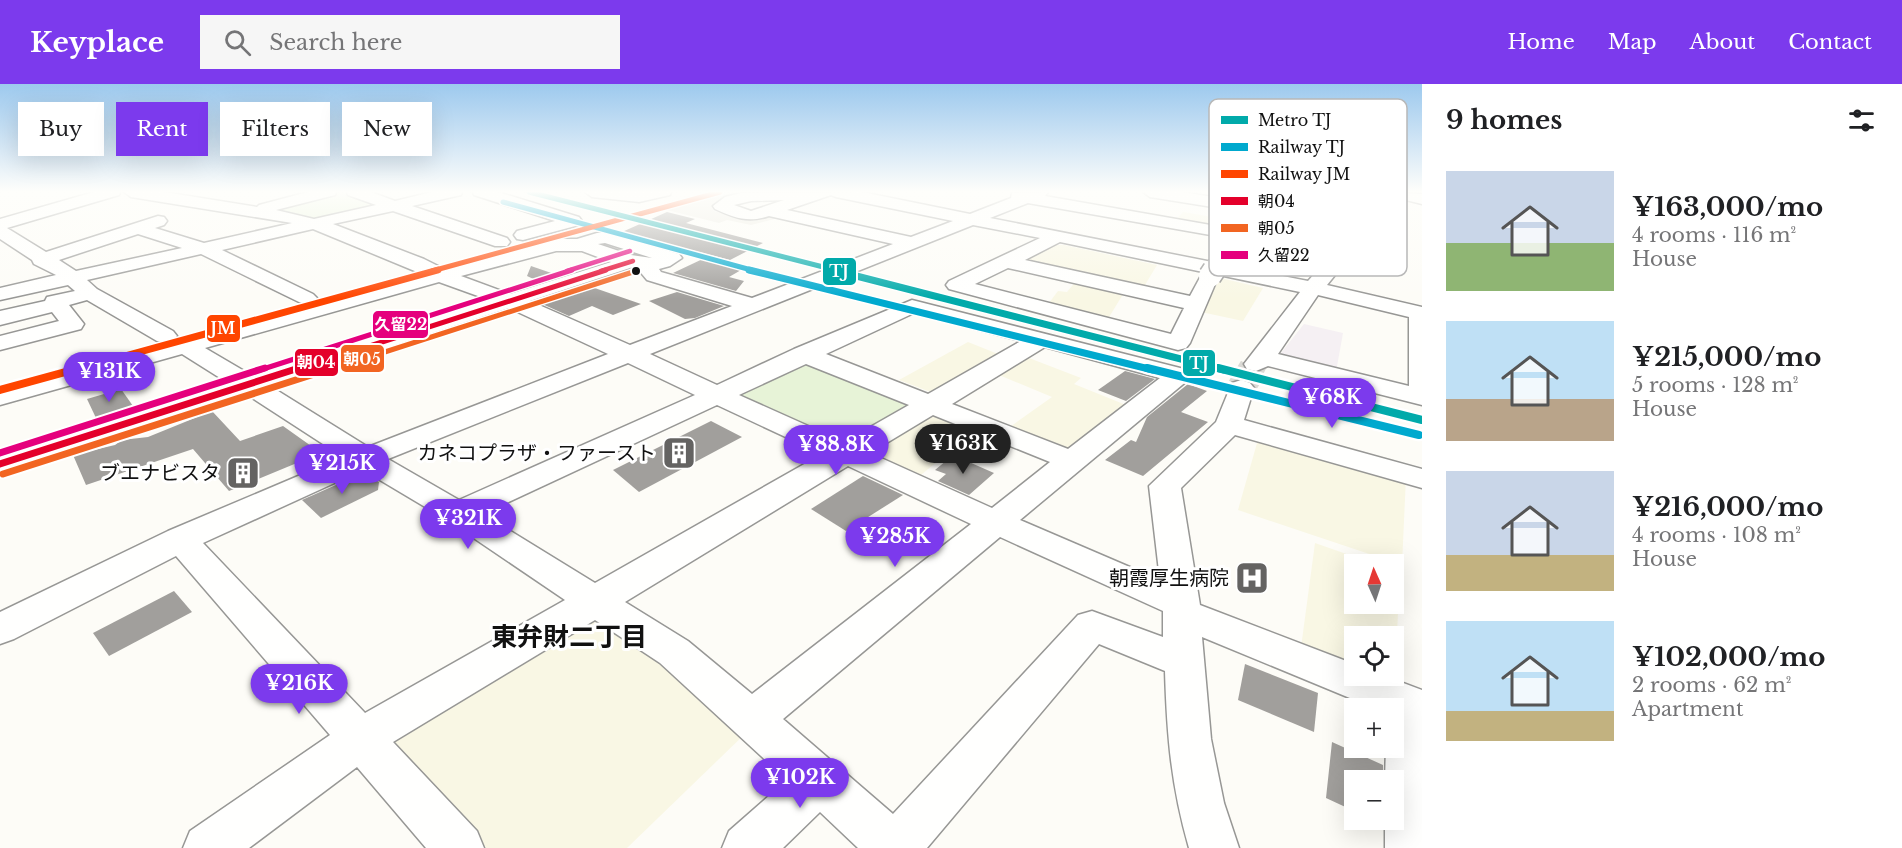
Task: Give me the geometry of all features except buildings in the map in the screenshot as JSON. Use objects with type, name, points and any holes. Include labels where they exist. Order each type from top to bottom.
[{"type":"street","points":[[41,260],[138,228],[205,249],[306,298]]},
{"type":"street","points":[[0,294],[299,228]]},
{"type":"street","points":[[324,228],[511,301],[1181,608],[1414,706],[1410,848]]},
{"type":"street","points":[[458,228],[501,242]]},
{"type":"street","points":[[0,380],[176,341],[431,270],[501,242],[550,228]]},
{"type":"street","points":[[845,228],[914,243]]},
{"type":"street","points":[[0,629],[180,539],[365,458],[951,228]]},
{"type":"street","points":[[1009,228],[1209,267]]},
{"type":"street","points":[[0,231],[90,293],[248,384],[365,458],[458,513],[674,652],[752,719],[894,848],[1092,625],[1184,662]]},
{"type":"street","points":[[1057,237],[956,285],[1178,343],[1211,276]]},
{"type":"street","points":[[0,398],[306,298],[431,270],[556,245],[584,245],[639,263],[662,264],[672,258],[606,238],[584,241],[582,243],[584,245]]},
{"type":"street","points":[[1005,261],[1196,304]]},
{"type":"street","points":[[639,263],[654,276],[751,305]]},
{"type":"street","points":[[0,464],[511,301],[639,263]]},
{"type":"street","points":[[1253,276],[1421,314],[1422,396],[1254,370]]},
{"type":"street","points":[[1214,848],[1194,775],[1181,608],[1165,486],[1229,424],[1254,370],[1324,276]]},
{"type":"street","points":[[0,343],[73,324],[59,304],[55,302],[90,293]]},
{"type":"street","points":[[0,318],[59,304]]},
{"type":"street","points":[[458,513],[912,306],[1179,375],[752,719]]},
{"type":"street","points":[[208,848],[360,739],[1042,339]]},
{"type":"street","points":[[803,354],[1073,461]]},
{"type":"street","points":[[1229,424],[1422,479]]},
{"type":"street","points":[[180,539],[459,848]]},
{"type":"street","points":[[747,848],[819,782]]},
{"type":"shaded area","points":[[1054,245],[1064,245],[1157,265],[1142,290],[1015,262]]},
{"type":"shaded area","points":[[1216,277],[1263,288],[1243,321],[1201,312]]},
{"type":"shaded area","points":[[1077,280],[1125,291],[1106,322],[1046,307],[1058,291],[1067,292]]},
{"type":"shaded area","points":[[1304,324],[1343,333],[1336,372],[1277,358]]},
{"type":"shaded area","points":[[968,342],[1003,356],[936,394],[899,380]]},
{"type":"shaded area","points":[[1029,358],[1081,378],[1074,384],[1126,405],[1063,451],[1007,429],[1052,397],[999,375]]},
{"type":"shaded area","points":[[936,412],[992,434],[966,457],[950,451],[916,479],[870,457],[869,451]]},
{"type":"shaded area","points":[[1259,436],[1406,477],[1402,554],[1369,554],[1238,510]]},
{"type":"shaded area","points":[[1315,543],[1346,554],[1344,554],[1344,614],[1398,614],[1397,626],[1344,626],[1344,673],[1300,655]]},
{"type":"shaded area","points":[[590,616],[609,616],[748,731],[627,848],[486,848],[386,744]]},
{"type":"shaded area","points":[[1375,686],[1394,686],[1394,694]]},
{"type":"green space","points":[[806,360],[910,402],[913,408],[853,443],[840,442],[735,394]]},
{"type":"tunnel","points":[[1253,370],[1256,364]]},
{"type":"tunnel","points":[[1241,388],[1253,368]]},
{"type":"metro line","name":"TJ","points":[[669,228],[1422,420]]},
{"type":"rail line","name":"JM","points":[[0,390],[590,228]]},
{"type":"rail line","name":"TJ","points":[[596,228],[765,274],[1419,435]]},
{"type":"transit line","name":"久留22","points":[[0,453],[630,251]]},
{"type":"transit line","name":"朝04","points":[[0,464],[633,261]]},
{"type":"transit line","name":"朝05","points":[[3,474],[636,271]]},
{"type":"place","name":"カネコプラザ・ファースト","points":[[679,453]]},
{"type":"place","name":"ブエナビスタ","points":[[243,473]]},
{"type":"place","name":"朝霞厚生病院","points":[[1252,578]]},
{"type":"district","name":"東弁財二丁目","points":[[569,637]]}]
